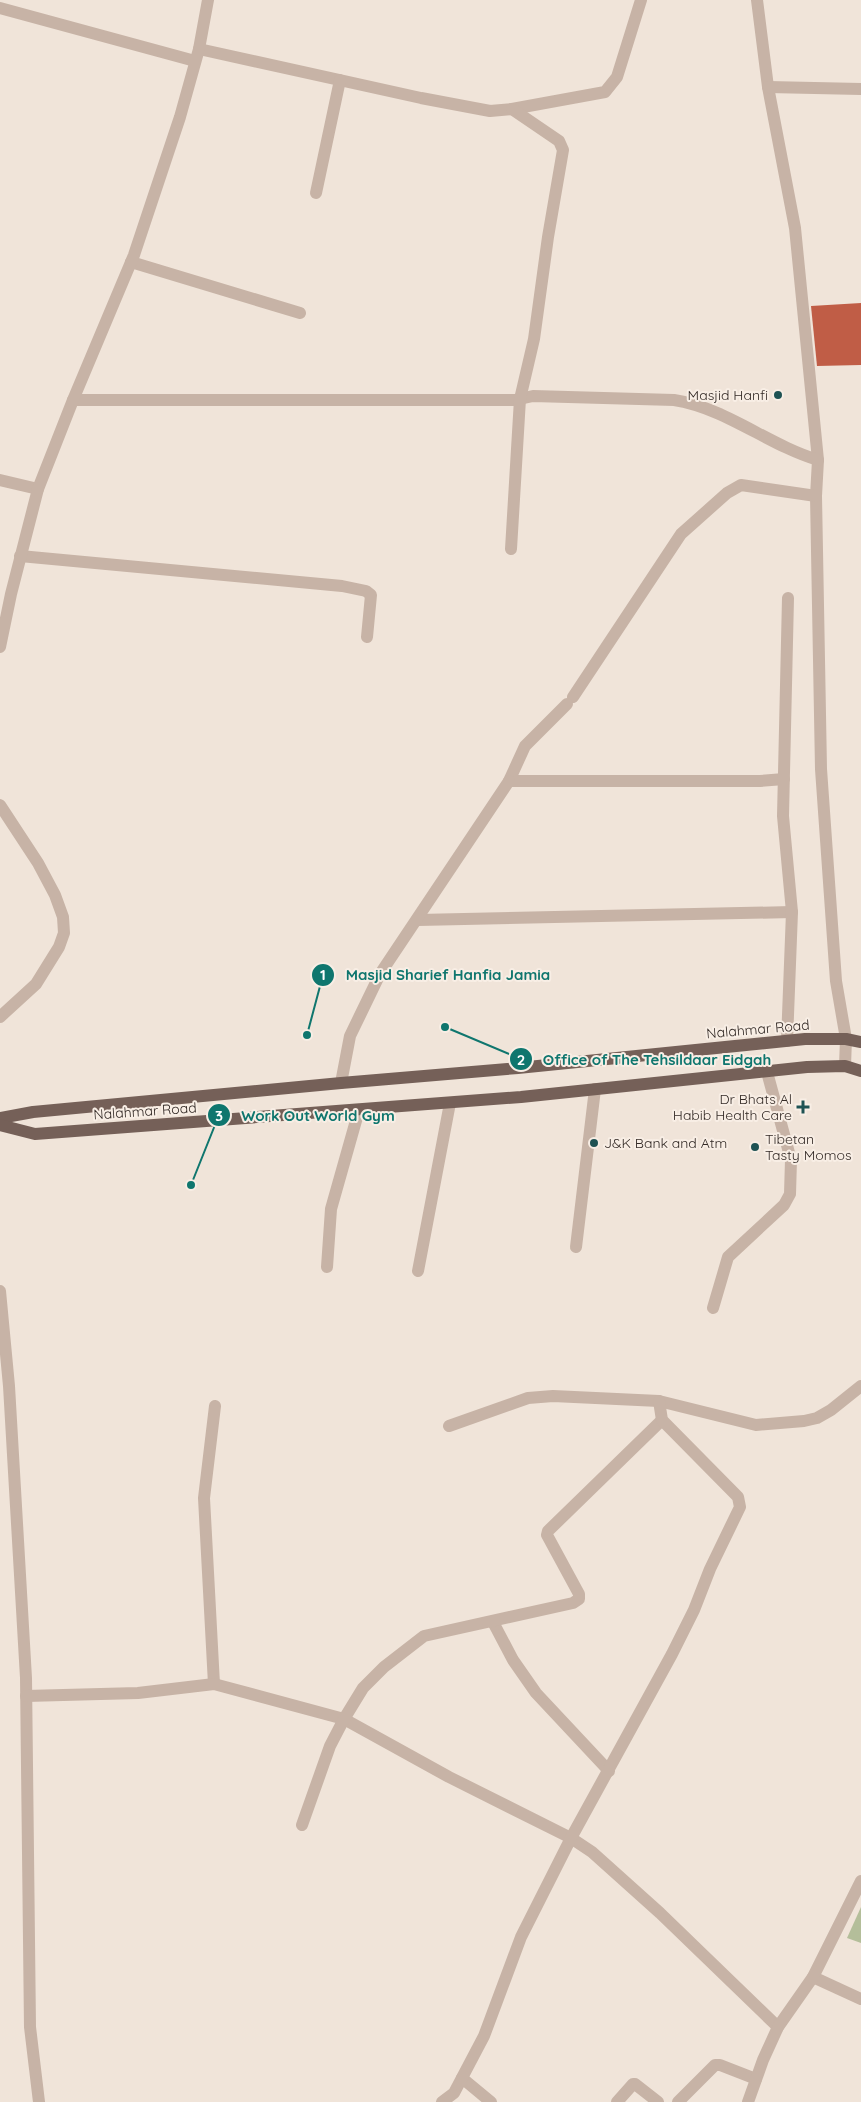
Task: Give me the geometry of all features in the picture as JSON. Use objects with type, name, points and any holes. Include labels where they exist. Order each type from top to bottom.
[{"type":"main road","name":"Nalahmar Road","points":[[0,1118],[33,1112],[518,1068],[787,1041],[846,1039],[861,1042]]},
{"type":"main road","name":"Nalahmar Road","points":[[0,1125],[35,1134],[450,1103],[766,1072],[845,1066],[861,1071]]},
{"type":"street","points":[[0,647],[20,556],[38,489],[131,262],[180,117],[197,55],[208,0]]},
{"type":"street","points":[[0,8],[197,55],[340,80],[490,111],[512,109],[605,92],[617,78],[641,0]]},
{"type":"street","points":[[758,0],[768,87],[795,228],[818,460],[816,496],[820,769],[836,981],[846,1039],[845,1066]]},
{"type":"street","points":[[316,193],[340,80]]},
{"type":"street","points":[[768,87],[861,89]]},
{"type":"street","points":[[511,549],[520,399],[534,339],[548,237],[563,150],[559,141],[512,109]]},
{"type":"street","points":[[131,262],[300,313]]},
{"type":"street","points":[[73,400],[520,399],[542,396],[674,400],[693,403],[770,438],[788,450],[818,460]]},
{"type":"street","points":[[0,480],[38,489]]},
{"type":"street","points":[[341,1083],[350,1036],[380,974],[408,930],[418,920],[509,781],[525,746],[570,700],[681,534],[727,493],[741,485],[816,496]]},
{"type":"street","points":[[20,556],[342,586],[366,591],[371,595],[367,637]]},
{"type":"street","points":[[787,1041],[792,912],[783,816],[788,598]]},
{"type":"street","points":[[509,781],[760,781],[784,779]]},
{"type":"street","points":[[0,805],[56,894],[63,917],[64,933],[59,948],[36,984],[0,1018]]},
{"type":"street","points":[[418,920],[792,912]]},
{"type":"street","points":[[713,1308],[728,1257],[784,1205],[790,1194],[791,1160],[766,1072]]},
{"type":"street","points":[[576,1248],[595,1089]]},
{"type":"street","points":[[418,1271],[450,1103]]},
{"type":"street","points":[[327,1267],[331,1209],[359,1110]]},
{"type":"street","points":[[0,1291],[26,1696],[30,2026],[39,2102]]},
{"type":"street","points":[[449,1426],[528,1398],[553,1396],[659,1401],[756,1425],[817,1418],[831,1410],[861,1386]]},
{"type":"street","points":[[442,2102],[454,2093],[484,2036],[522,1938],[571,1838],[672,1654],[694,1610],[724,1536],[740,1507],[738,1497],[662,1420],[659,1401]]},
{"type":"street","points":[[214,1684],[204,1498],[215,1406]]},
{"type":"street","points":[[302,1825],[330,1746],[344,1718],[363,1688],[384,1667],[424,1636],[573,1603],[579,1599],[580,1594],[547,1535],[548,1531],[662,1420]]},
{"type":"street","points":[[493,1622],[513,1660],[536,1693],[609,1771]]},
{"type":"street","points":[[26,1696],[138,1693],[214,1684],[344,1718],[449,1777],[571,1838],[612,1868],[778,2027]]},
{"type":"street","points":[[748,2102],[778,2027],[813,1977],[861,1881]]},
{"type":"street","points":[[813,1977],[861,1999]]},
{"type":"street","points":[[678,2102],[715,2065],[720,2065],[756,2079]]},
{"type":"street","points":[[462,2078],[491,2102]]},
{"type":"street","points":[[616,2102],[633,2084],[658,2102]]},
{"type":"green space","points":[[861,1907],[861,1943],[847,1938]]},
{"type":"building","points":[[861,303],[861,365],[817,366],[811,306]]},
{"type":"place","name":"Masjid Hanfi","points":[[778,395]]},
{"type":"place","name":"Office of The Tehsildaar Eidgah","points":[[445,1027]]},
{"type":"place","name":"Masjid Sharief Hanfia Jamia","points":[[307,1035]]},
{"type":"place","name":"Dr Bhats Al Habib Health Care","points":[[803,1107]]},
{"type":"place","name":"J&K Bank and Atm","points":[[594,1143]]},
{"type":"place","name":"Tibetan Tasty Momos","points":[[755,1147]]},
{"type":"place","name":"Work Out World Gym","points":[[191,1185]]}]
